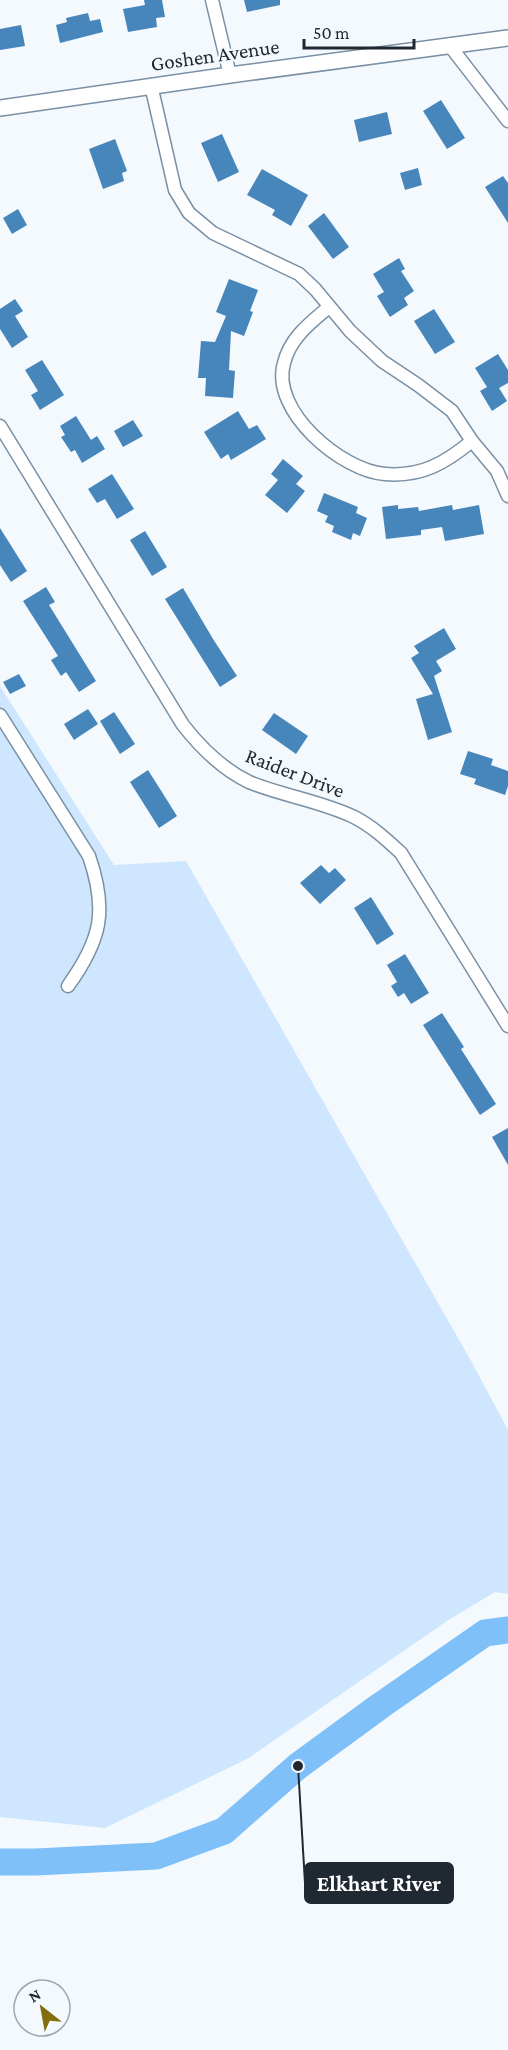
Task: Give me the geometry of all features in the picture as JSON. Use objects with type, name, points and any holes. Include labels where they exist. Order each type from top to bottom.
[{"type":"street","points":[[212,0],[230,75]]},
{"type":"street","name":"Goshen Avenue","points":[[0,108],[151,85],[508,38]]},
{"type":"street","points":[[450,46],[508,121]]},
{"type":"street","points":[[151,85],[175,190],[189,213],[213,233],[299,273],[350,331],[382,361],[452,411],[472,441],[497,471],[508,496]]},
{"type":"street","points":[[328,307],[304,328],[292,344],[283,364],[284,394],[296,417],[334,454],[360,469],[385,474],[419,472],[450,459],[472,441]]},
{"type":"street","name":"Raider Drive","points":[[0,426],[183,725],[199,745],[221,764],[249,781],[354,817],[381,834],[401,853],[508,1026]]},
{"type":"street","points":[[0,715],[89,856],[95,873],[100,911],[96,934],[92,948],[68,986]]},
{"type":"shaded area","points":[[0,686],[114,865],[186,861],[470,1359],[508,1430],[508,1594],[495,1592],[447,1621],[247,1759],[105,1828],[0,1817]]},
{"type":"building","points":[[144,0],[162,0],[165,17],[156,18],[157,27],[128,32],[123,9],[145,5]]},
{"type":"building","points":[[244,0],[280,0],[280,5],[247,12]]},
{"type":"building","points":[[88,13],[90,21],[100,19],[103,32],[60,43],[56,25],[67,22],[66,18]]},
{"type":"building","points":[[21,25],[25,46],[0,50],[0,29]]},
{"type":"building","points":[[441,100],[465,138],[447,149],[423,111]]},
{"type":"building","points":[[387,112],[392,134],[359,142],[354,120]]},
{"type":"building","points":[[222,134],[239,172],[218,182],[201,143]]},
{"type":"building","points":[[115,139],[127,171],[122,173],[124,181],[103,189],[89,149]]},
{"type":"building","points":[[418,168],[422,185],[405,190],[400,173]]},
{"type":"building","points":[[262,169],[308,195],[291,226],[272,215],[275,210],[247,195]]},
{"type":"building","points":[[503,176],[508,183],[508,223],[485,187]]},
{"type":"building","points":[[18,209],[27,225],[12,234],[3,218]]},
{"type":"building","points":[[324,213],[349,247],[333,259],[308,226]]},
{"type":"building","points":[[399,258],[405,269],[401,271],[414,291],[404,298],[408,305],[390,317],[377,296],[384,292],[373,274]]},
{"type":"building","points":[[229,279],[258,290],[244,336],[231,331],[229,370],[235,371],[233,398],[205,396],[206,378],[198,378],[201,341],[215,342],[226,316],[216,312]]},
{"type":"building","points":[[15,299],[23,311],[15,316],[28,337],[12,348],[0,329],[0,309]]},
{"type":"building","points":[[434,309],[455,342],[435,354],[414,321]]},
{"type":"building","points":[[498,354],[508,370],[508,383],[499,388],[507,401],[492,411],[480,391],[487,387],[475,368]]},
{"type":"building","points":[[42,360],[64,395],[40,410],[31,395],[38,391],[25,370]]},
{"type":"building","points":[[238,411],[249,429],[257,425],[266,439],[231,460],[228,454],[221,459],[204,432]]},
{"type":"building","points":[[76,416],[91,440],[97,436],[105,449],[82,463],[75,450],[71,452],[61,437],[65,435],[60,426]]},
{"type":"building","points":[[133,420],[143,436],[123,447],[114,431]]},
{"type":"building","points":[[283,459],[303,476],[296,484],[305,491],[287,513],[265,495],[278,480],[271,474]]},
{"type":"building","points":[[112,474],[134,509],[117,519],[105,499],[97,503],[88,489]]},
{"type":"building","points":[[324,493],[358,507],[356,513],[367,518],[360,536],[353,533],[351,540],[332,532],[334,526],[325,522],[328,516],[317,511]]},
{"type":"building","points":[[398,505],[398,509],[418,507],[419,511],[452,505],[453,510],[479,505],[484,534],[445,541],[442,527],[421,530],[421,535],[386,539],[382,507]]},
{"type":"building","points":[[0,528],[27,571],[11,582],[0,565]]},
{"type":"building","points":[[145,531],[167,567],[152,576],[130,540]]},
{"type":"building","points":[[46,587],[55,602],[49,605],[96,681],[79,692],[66,672],[61,676],[51,660],[58,656],[23,601]]},
{"type":"building","points":[[183,588],[237,676],[220,687],[165,599]]},
{"type":"building","points":[[444,628],[456,649],[436,661],[442,671],[434,676],[452,732],[428,740],[416,699],[433,694],[411,658],[419,653],[414,646]]},
{"type":"building","points":[[19,674],[26,686],[10,694],[3,682]]},
{"type":"building","points":[[88,709],[98,724],[74,740],[64,724]]},
{"type":"building","points":[[114,712],[135,744],[120,754],[100,721]]},
{"type":"building","points":[[274,713],[308,736],[296,754],[262,730]]},
{"type":"building","points":[[468,751],[493,759],[491,765],[508,771],[508,786],[505,795],[474,784],[476,779],[460,774]]},
{"type":"building","points":[[148,770],[177,816],[159,828],[130,782]]},
{"type":"building","points":[[321,865],[329,873],[335,868],[346,880],[320,904],[300,883]]},
{"type":"building","points":[[371,897],[394,934],[377,945],[354,908]]},
{"type":"building","points":[[405,954],[429,993],[411,1004],[404,993],[398,997],[391,986],[397,982],[387,965]]},
{"type":"building","points":[[442,1013],[464,1047],[461,1049],[496,1104],[480,1115],[423,1025]]},
{"type":"building","points":[[508,1128],[508,1165],[492,1137]]},
{"type":"waterway","points":[[0,1862],[156,1856],[224,1831],[298,1766],[380,1706],[485,1633],[508,1630]]},
{"type":"place","name":"Elkhart River","points":[[298,1766]]}]
